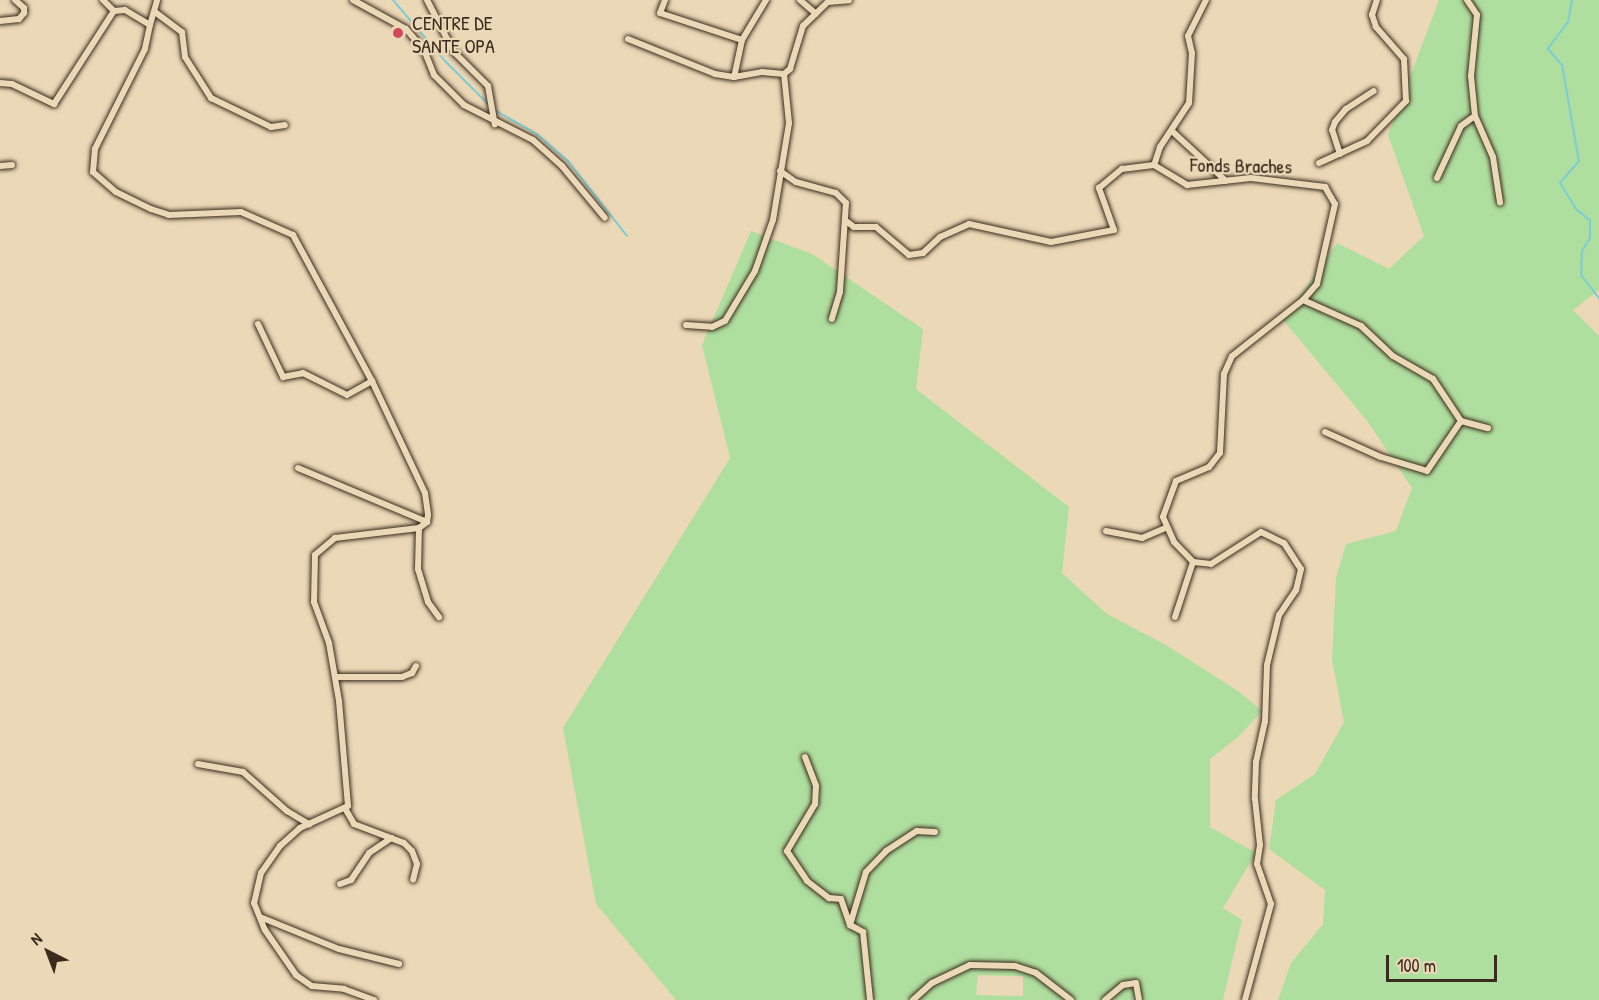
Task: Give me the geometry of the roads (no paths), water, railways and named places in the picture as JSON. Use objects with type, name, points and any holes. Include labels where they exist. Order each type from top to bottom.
[{"type":"street","points":[[0,21],[19,19],[24,13],[24,8],[15,0]]},
{"type":"street","points":[[103,0],[114,11]]},
{"type":"street","points":[[157,0],[145,49],[95,149],[93,172],[116,192],[169,215],[241,212],[286,230],[298,242],[372,381],[425,493],[427,522]]},
{"type":"street","points":[[353,0],[406,29],[424,50],[434,75],[464,105],[495,124],[533,140],[562,166],[605,218]]},
{"type":"street","points":[[427,0],[454,52],[488,86],[495,124]]},
{"type":"street","points":[[664,0],[660,13],[742,40]]},
{"type":"street","points":[[734,77],[742,40],[766,0]]},
{"type":"street","points":[[800,0],[816,14]]},
{"type":"street","points":[[628,39],[715,74],[734,77],[762,72],[784,74],[790,69],[803,26],[828,2],[849,0]]},
{"type":"street","name":"Fonds Braches","points":[[1166,528],[1163,517],[1176,481],[1209,467],[1220,453],[1224,374],[1232,356],[1303,300],[1317,284],[1335,204],[1325,187],[1251,178],[1187,185],[1154,165],[1160,147],[1173,132],[1189,103],[1192,62],[1188,36],[1206,0]]},
{"type":"street","points":[[1319,163],[1367,141],[1406,100],[1408,75],[1404,59],[1377,27],[1372,15],[1377,0]]},
{"type":"street","points":[[1467,0],[1477,15],[1471,76],[1475,116],[1492,157],[1500,202]]},
{"type":"street","points":[[114,11],[125,10],[150,25]]},
{"type":"street","points":[[0,83],[12,84],[54,104],[114,11]]},
{"type":"street","points":[[155,12],[183,32],[185,57],[193,76],[211,98],[271,127],[285,125]]},
{"type":"street","points":[[686,325],[712,327],[725,321],[754,271],[773,220],[789,123],[784,74]]},
{"type":"street","points":[[1340,154],[1332,130],[1335,122],[1346,109],[1374,91]]},
{"type":"street","points":[[1437,178],[1461,126],[1475,116]]},
{"type":"street","points":[[1173,132],[1226,181]]},
{"type":"street","points":[[0,166],[12,165]]},
{"type":"street","points":[[846,220],[854,227],[876,227],[909,255],[923,253],[940,237],[969,224],[1023,238],[1052,242],[1114,230],[1099,188],[1122,169],[1154,165]]},
{"type":"street","points":[[780,171],[796,182],[836,193],[846,203],[840,292],[832,319]]},
{"type":"street","points":[[1303,300],[1361,326],[1393,356],[1433,379],[1461,421],[1488,428]]},
{"type":"street","points":[[258,324],[283,377],[303,373],[347,395],[372,381]]},
{"type":"street","points":[[1325,432],[1427,471],[1461,421]]},
{"type":"street","points":[[298,468],[427,522]]},
{"type":"street","points":[[413,880],[416,858],[404,843],[354,824],[346,810],[349,801],[329,643],[314,602],[315,555],[335,538],[419,528],[427,522]]},
{"type":"street","points":[[419,528],[418,569],[428,602],[438,617]]},
{"type":"street","points":[[1106,531],[1142,538],[1166,528],[1193,562],[1211,564],[1261,532],[1284,543],[1301,569],[1296,590],[1280,615],[1268,665],[1265,722],[1256,762],[1255,799],[1260,845],[1257,864],[1271,904],[1245,1000]]},
{"type":"street","points":[[1175,617],[1193,562]]},
{"type":"street","points":[[334,677],[402,677],[412,673],[416,666]]},
{"type":"street","points":[[805,757],[816,786],[815,804],[787,851],[807,881],[826,896],[841,899],[850,926],[863,932],[867,945],[864,965],[870,1000]]},
{"type":"street","points":[[198,764],[243,772],[273,800],[309,824]]},
{"type":"street","points":[[346,810],[309,824],[280,846],[261,873],[254,903],[260,917],[296,975],[312,986],[344,989],[374,1000]]},
{"type":"street","points":[[850,926],[866,872],[886,851],[917,831],[934,832]]},
{"type":"street","points":[[340,884],[351,880],[369,853],[391,838]]},
{"type":"street","points":[[260,917],[339,950],[399,964]]},
{"type":"street","points":[[912,1000],[932,984],[970,965],[1015,966],[1036,973],[1071,1000]]},
{"type":"street","points":[[1105,1000],[1123,985],[1136,983],[1138,1000]]},
{"type":"waterway","points":[[393,0],[445,61],[489,105]]},
{"type":"waterway","points":[[1572,0],[1568,22],[1548,49],[1562,65],[1579,161],[1560,183],[1577,210],[1590,220],[1590,238],[1582,251],[1581,275],[1599,298]]},
{"type":"waterway","points":[[496,111],[537,134],[568,161],[627,236]]},
{"type":"place","name":"CENTRE DE SANTE OPA","points":[[398,33]]}]
